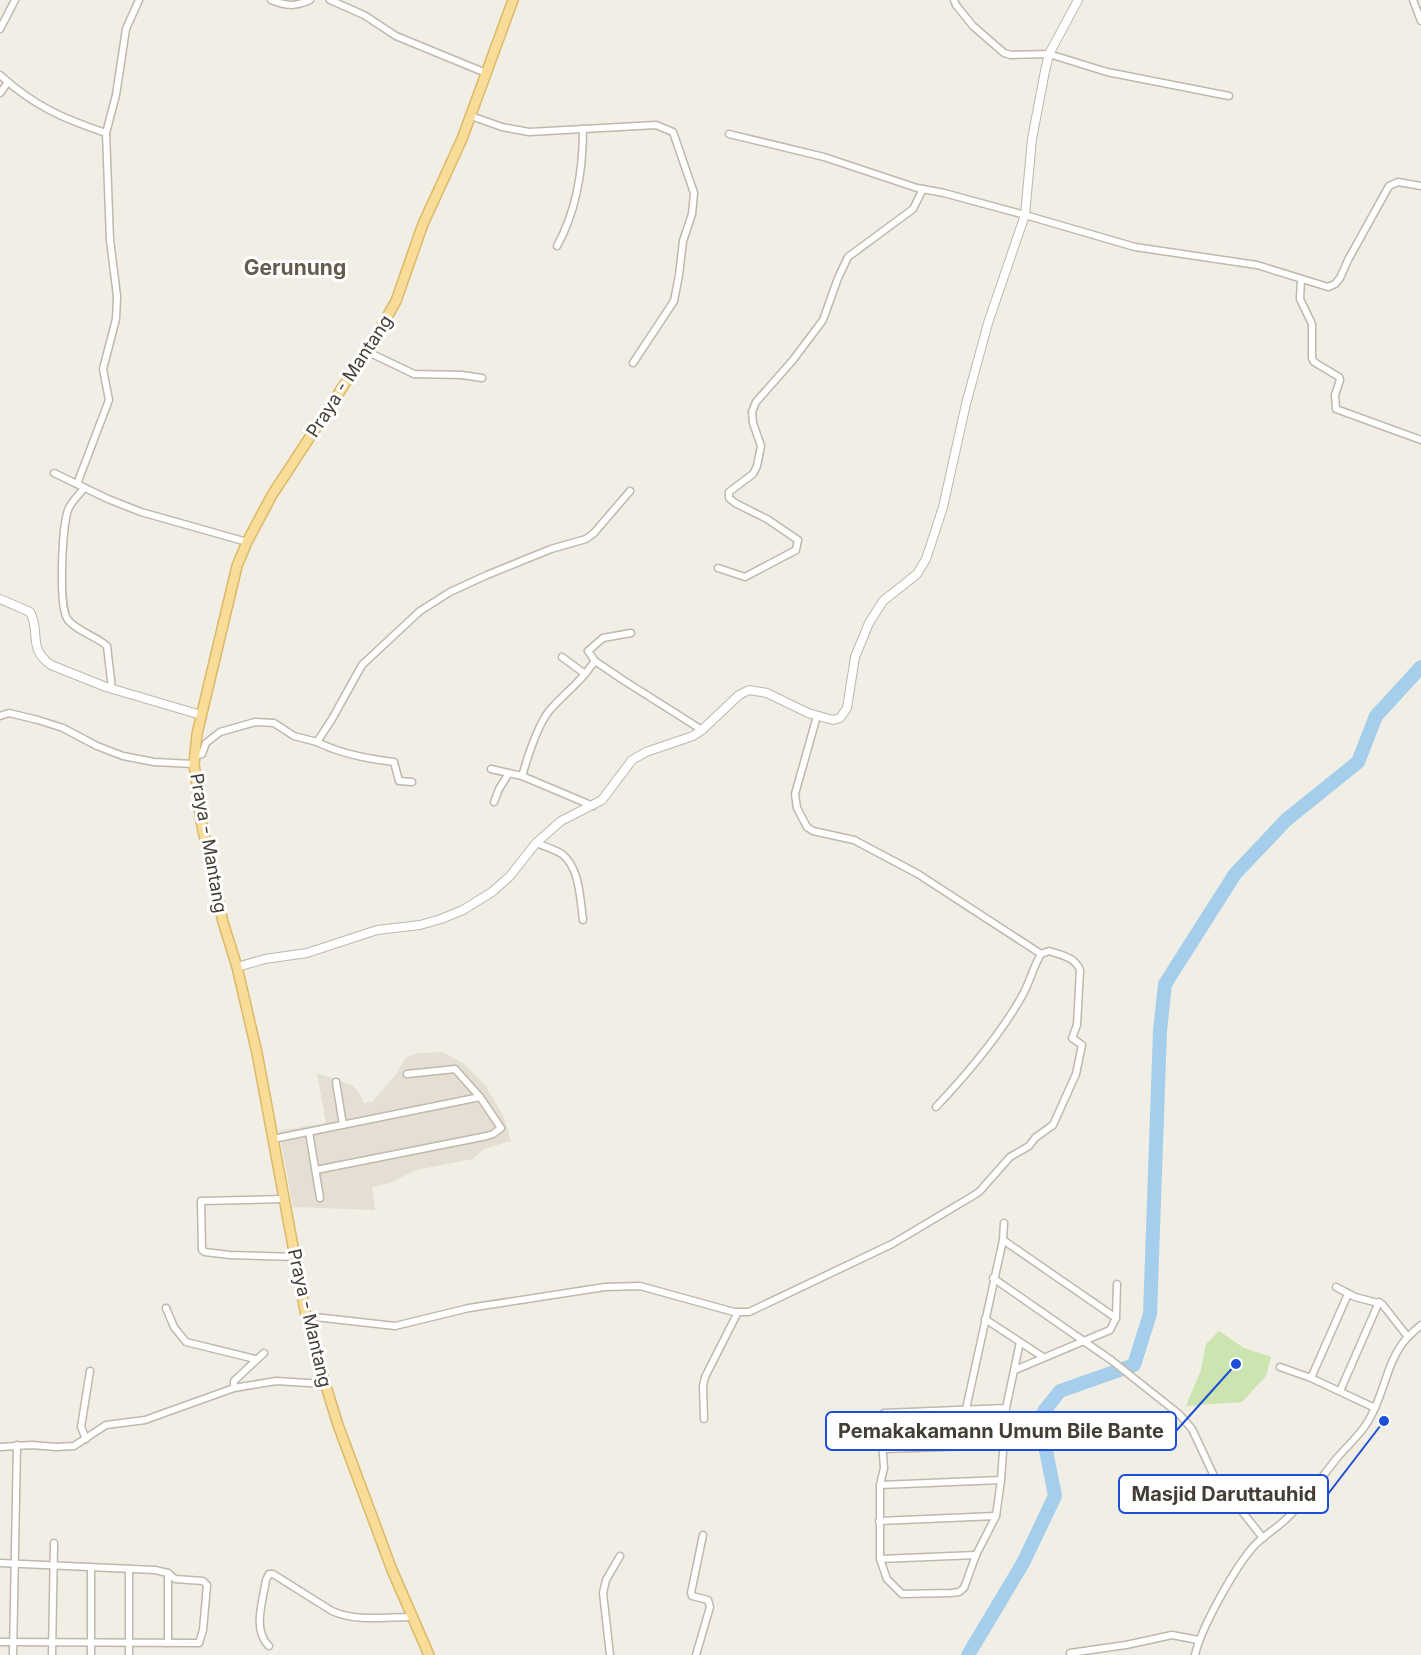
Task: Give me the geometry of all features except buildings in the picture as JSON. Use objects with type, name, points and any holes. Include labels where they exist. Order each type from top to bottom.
[{"type":"main road","name":"Praya - Mantang","points":[[429,1655],[411,1617],[384,1548],[325,1384],[306,1316],[257,1053],[237,967],[223,922],[204,837],[195,760],[201,715],[237,567],[247,542],[272,495],[396,301],[423,224],[471,116],[513,0]]},
{"type":"street","points":[[0,29],[15,0]]},
{"type":"street","points":[[77,484],[109,400],[103,369],[116,319],[117,304],[111,240],[106,133],[116,95],[126,29],[139,0]]},
{"type":"street","points":[[270,0],[290,6],[310,0]]},
{"type":"street","points":[[330,0],[364,15],[396,36],[486,73]]},
{"type":"street","points":[[954,0],[974,26],[1004,53],[1011,55],[1049,54],[1107,72],[1229,96]]},
{"type":"street","points":[[237,967],[265,959],[307,953],[377,930],[420,925],[463,910],[492,892],[510,876],[536,843],[561,821],[593,806],[606,795],[623,770],[637,757],[684,740],[702,730],[739,695],[749,690],[767,693],[817,716],[833,720],[844,714],[847,708],[855,657],[869,623],[883,601],[917,574],[926,559],[943,507],[966,404],[988,323],[1025,215],[1032,139],[1049,54],[1078,0]]},
{"type":"street","points":[[1413,0],[1421,21]]},
{"type":"street","points":[[0,75],[28,99],[55,115],[106,133]]},
{"type":"street","points":[[0,93],[8,82]]},
{"type":"street","points":[[471,116],[513,130],[541,132],[656,125],[670,129],[676,139],[694,193],[692,214],[681,250],[675,296],[633,363]]},
{"type":"street","points":[[557,246],[572,212],[581,173],[583,129]]},
{"type":"street","points":[[729,134],[824,158],[923,189],[1025,215],[1135,247],[1257,265],[1328,287],[1335,284],[1389,186],[1398,182],[1421,186]]},
{"type":"street","points":[[718,568],[745,577],[796,550],[798,540],[767,519],[729,498],[729,492],[753,474],[760,456],[761,446],[753,423],[752,412],[756,402],[793,360],[823,320],[848,257],[913,209],[923,189]]},
{"type":"street","points":[[1300,279],[1300,299],[1312,324],[1312,358],[1314,362],[1339,377],[1340,380],[1335,394],[1335,409],[1421,440]]},
{"type":"street","points":[[366,351],[414,374],[462,375],[482,378]]},
{"type":"street","points":[[54,473],[141,512],[247,542]]},
{"type":"street","points":[[84,488],[69,507],[65,527],[62,581],[65,611],[69,621],[107,646],[112,688]]},
{"type":"street","points":[[317,742],[362,665],[420,611],[450,592],[487,575],[551,549],[586,539],[594,533],[630,491]]},
{"type":"street","points":[[0,599],[30,612],[36,647],[45,661],[51,665],[112,688],[201,715]]},
{"type":"street","points":[[631,633],[600,639],[588,651],[595,661],[623,681],[702,730]]},
{"type":"street","points":[[562,657],[585,674]]},
{"type":"street","points":[[522,776],[546,716],[595,661]]},
{"type":"street","points":[[0,716],[13,714],[63,728],[97,746],[123,756],[154,762],[195,760],[201,755],[206,743],[220,732],[255,722],[274,723],[294,736],[317,742],[328,748],[356,756],[394,762],[399,782],[412,782]]},
{"type":"street","points":[[817,716],[795,794],[796,808],[807,827],[813,831],[854,840],[918,874],[1041,954]]},
{"type":"street","points":[[491,769],[522,776],[593,806]]},
{"type":"street","points":[[494,802],[509,773]]},
{"type":"street","points":[[536,843],[558,852],[568,860],[576,879],[583,920]]},
{"type":"street","points":[[306,1316],[395,1326],[468,1308],[595,1288],[626,1286],[647,1288],[738,1312],[756,1310],[795,1289],[892,1244],[971,1197],[1010,1157],[1029,1146],[1035,1138],[1053,1125],[1076,1074],[1082,1045],[1072,1038],[1077,1025],[1080,970],[1074,960],[1049,951],[1041,954],[1029,983],[1004,1025],[975,1066],[936,1107]]},
{"type":"street","points":[[316,1170],[493,1134],[501,1128],[480,1097],[455,1069],[406,1074]]},
{"type":"street","points":[[336,1082],[343,1125]]},
{"type":"street","points":[[273,1139],[480,1097]]},
{"type":"street","points":[[309,1132],[321,1198]]},
{"type":"street","points":[[286,1199],[202,1200],[202,1250],[230,1256],[295,1257]]},
{"type":"street","points":[[966,1409],[1003,1240],[1004,1223]]},
{"type":"street","points":[[1003,1240],[1116,1318]]},
{"type":"street","points":[[993,1278],[1134,1377],[1186,1421],[1214,1476],[1263,1538]]},
{"type":"street","points":[[1015,1370],[1110,1330],[1116,1318],[1117,1284]]},
{"type":"street","points":[[1336,1287],[1348,1294],[1379,1302],[1408,1337]]},
{"type":"street","points":[[1311,1378],[1348,1294]]},
{"type":"street","points":[[1340,1391],[1379,1302]]},
{"type":"street","points":[[166,1308],[174,1327],[186,1342],[255,1359]]},
{"type":"street","points":[[704,1419],[705,1377],[738,1312]]},
{"type":"street","points":[[985,1319],[1043,1358]]},
{"type":"street","points":[[1195,1655],[1198,1640],[1243,1561],[1254,1546],[1285,1520],[1317,1485],[1362,1430],[1375,1408],[1394,1358],[1408,1337],[1421,1324]]},
{"type":"street","points":[[1006,1408],[884,1413],[881,1430],[884,1468],[880,1485],[880,1559],[886,1579],[902,1594],[951,1593],[959,1592],[964,1587],[976,1555],[996,1516],[1006,1408],[1020,1342]]},
{"type":"street","points":[[234,1388],[234,1381],[264,1353]]},
{"type":"street","points":[[1280,1367],[1311,1378],[1375,1408]]},
{"type":"street","points":[[86,1439],[81,1427],[90,1371]]},
{"type":"street","points":[[0,1447],[75,1446],[106,1425],[137,1422],[234,1388],[276,1382],[325,1384]]},
{"type":"street","points":[[14,1655],[17,1445]]},
{"type":"street","points":[[884,1449],[1004,1445]]},
{"type":"street","points":[[880,1485],[1001,1480]]},
{"type":"street","points":[[879,1521],[996,1516]]},
{"type":"street","points":[[696,1655],[710,1607],[708,1600],[693,1596],[690,1591],[703,1535]]},
{"type":"street","points":[[52,1655],[54,1543]]},
{"type":"street","points":[[880,1559],[976,1555]]},
{"type":"street","points":[[610,1655],[603,1593],[606,1580],[620,1556]]},
{"type":"street","points":[[0,1563],[168,1573],[174,1579],[199,1580],[207,1585],[200,1643],[0,1642]]},
{"type":"street","points":[[91,1568],[91,1655]]},
{"type":"street","points":[[129,1569],[129,1655]]},
{"type":"street","points":[[168,1573],[168,1643]]},
{"type":"street","points":[[269,1646],[262,1641],[259,1631],[268,1574],[273,1574],[340,1615],[411,1617]]},
{"type":"street","points":[[1070,1653],[1126,1645],[1172,1635],[1198,1640]]},
{"type":"shaded area","points":[[443,1052],[463,1063],[485,1085],[504,1117],[511,1141],[484,1149],[473,1159],[416,1170],[390,1183],[372,1187],[375,1210],[293,1207],[279,1131],[326,1123],[317,1073],[352,1085],[364,1103],[372,1102],[397,1073],[405,1058],[419,1053]]},
{"type":"green space","points":[[1219,1331],[1244,1348],[1271,1357],[1266,1376],[1242,1402],[1186,1406],[1201,1370],[1206,1344]]},
{"type":"waterway","points":[[968,1655],[1023,1563],[1055,1496],[1042,1430],[1044,1411],[1060,1391],[1134,1365],[1150,1314],[1160,1031],[1165,984],[1235,874],[1286,820],[1358,762],[1376,716],[1421,667]]},
{"type":"place","name":"Pemakakamann Umum Bile Bante","points":[[1236,1364]]},
{"type":"place","name":"Masjid Daruttauhid","points":[[1384,1421]]},
{"type":"district","name":"Gerunung","points":[[295,267]]}]
